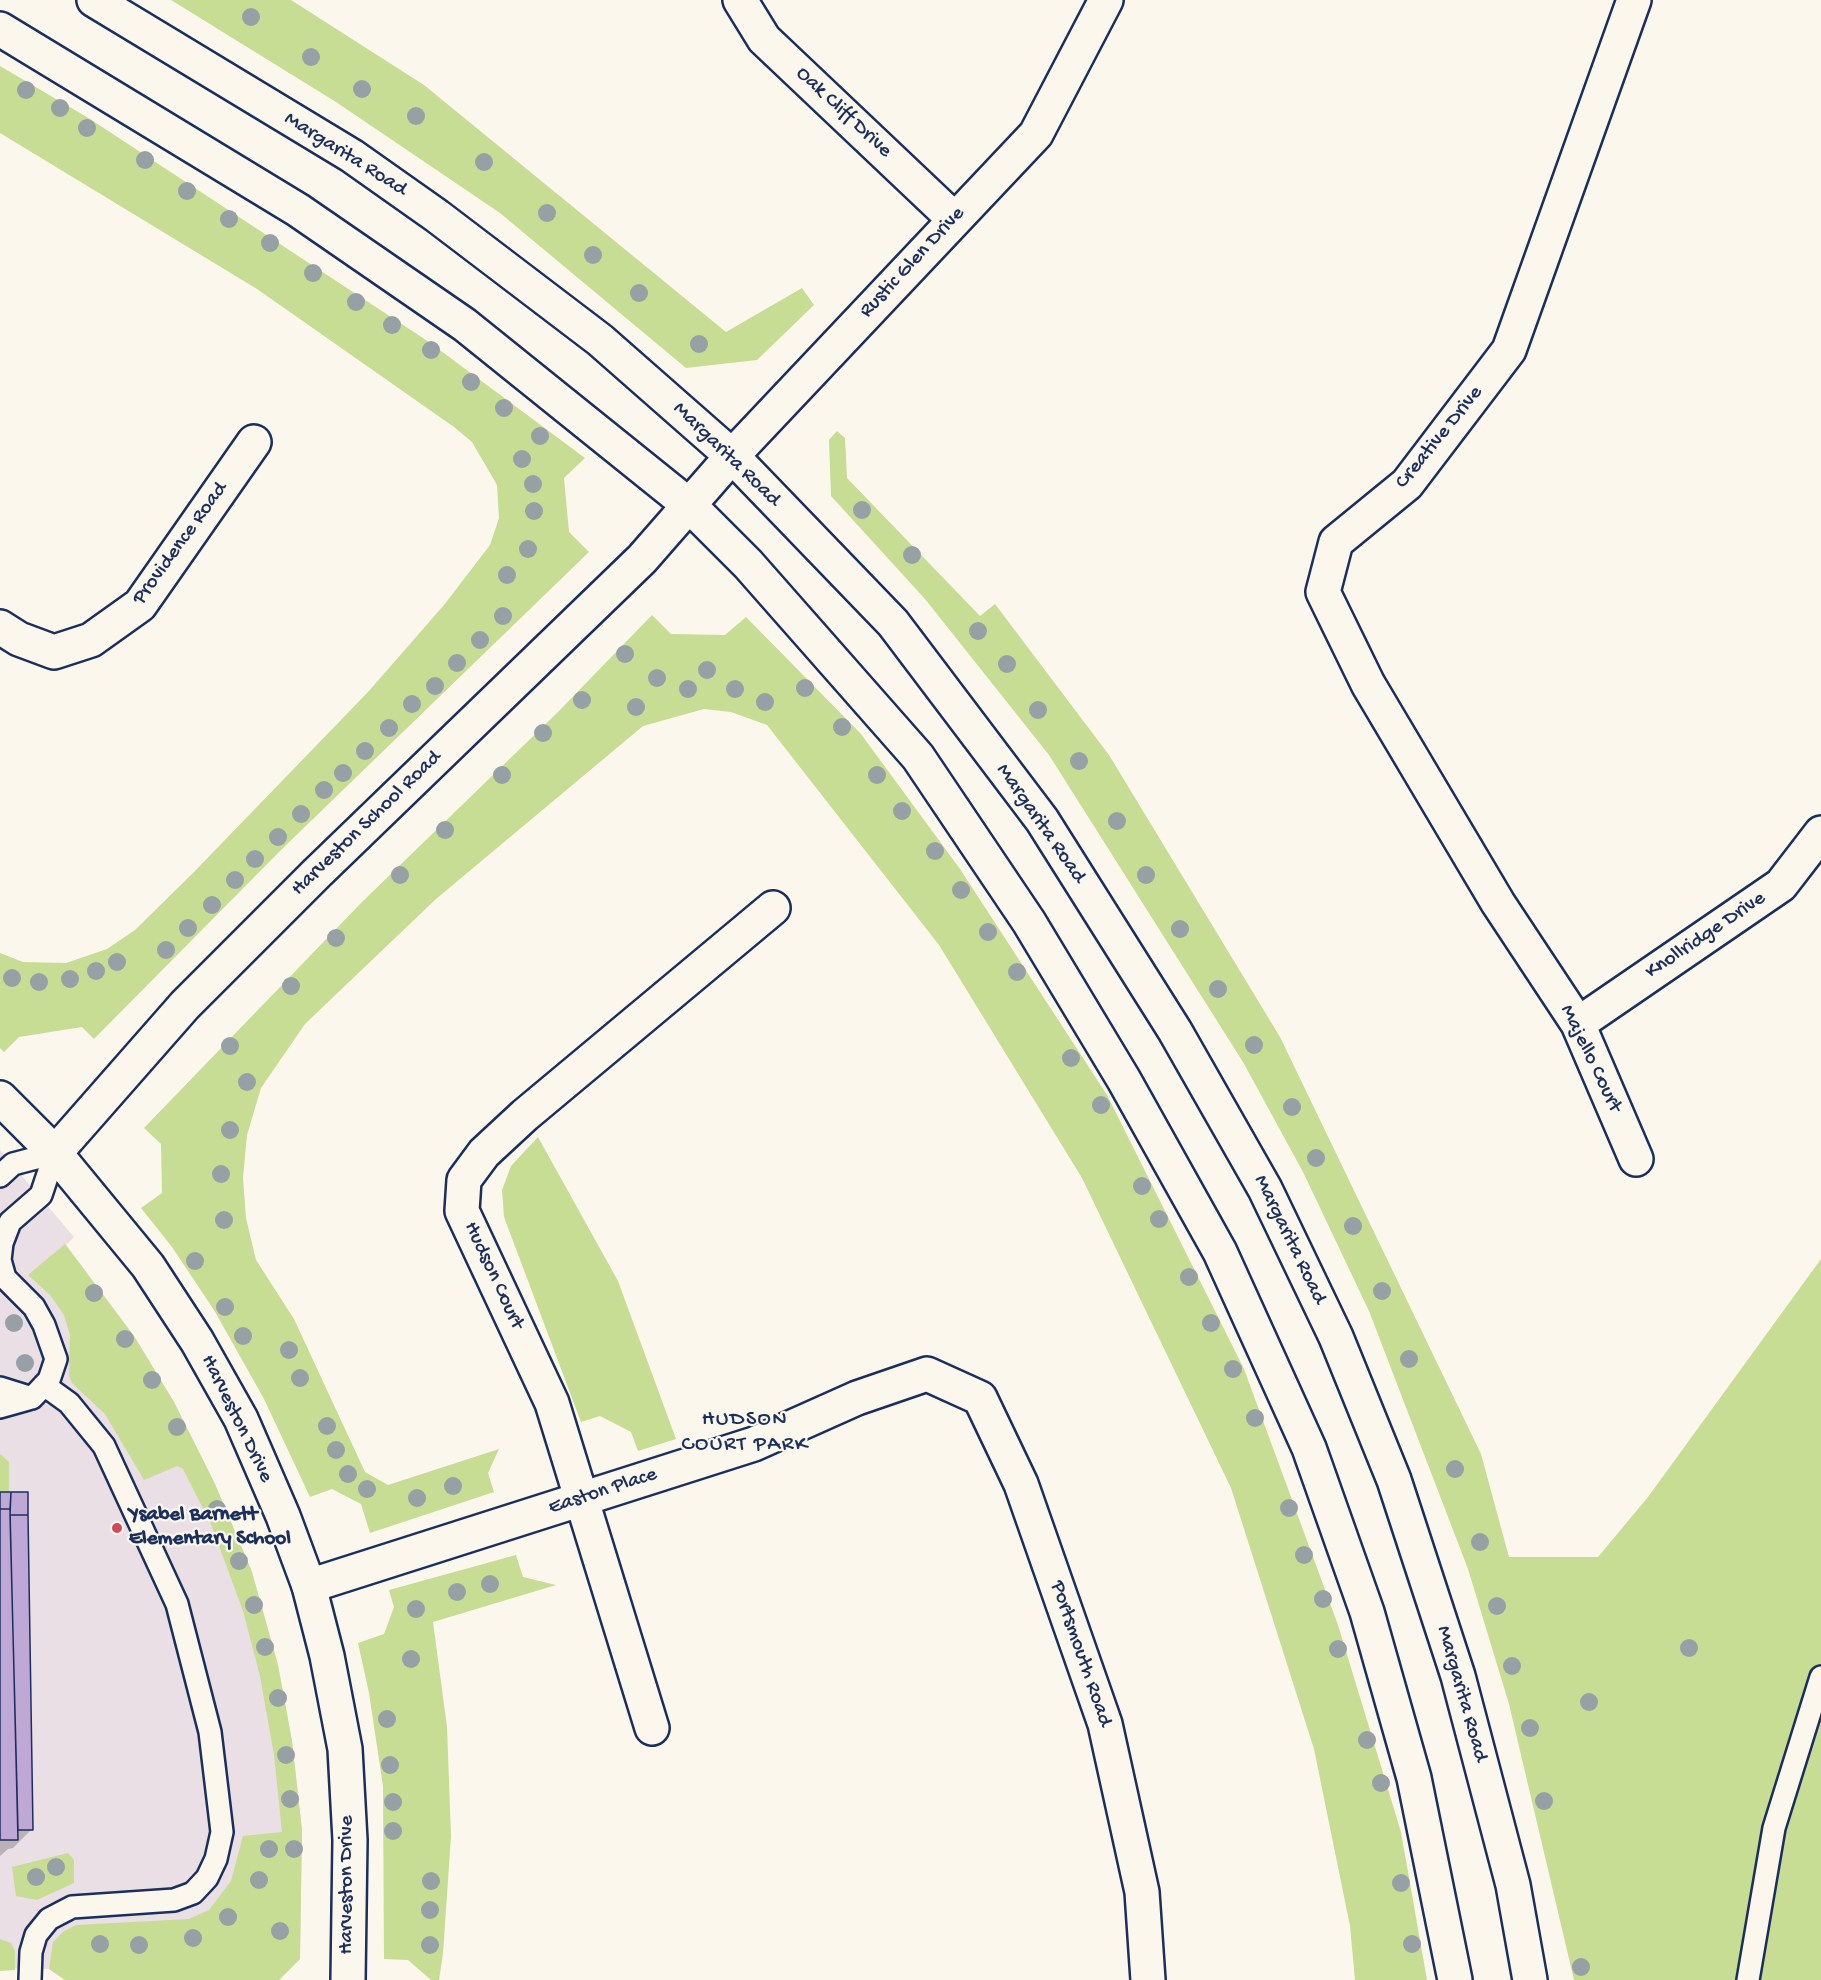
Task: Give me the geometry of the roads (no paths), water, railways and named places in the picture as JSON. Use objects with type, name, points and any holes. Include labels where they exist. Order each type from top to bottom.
[{"type":"street","name":"Margarita Road","points":[[94,0],[352,156],[437,216],[600,340],[732,456],[893,623],[1042,820],[1175,1030],[1265,1189],[1336,1337],[1394,1480],[1461,1687],[1513,1885],[1530,1980]]},
{"type":"street","name":"Oak Cliff Drive","points":[[740,0],[764,39],[954,219]]},
{"type":"street","name":"Rustic Glen Drive","points":[[690,506],[732,456],[1036,135],[1106,0]]},
{"type":"street","name":"Creative Drive","points":[[1498,903],[1368,684],[1323,592],[1336,542],[1407,484],[1509,350],[1634,0]]},
{"type":"street","points":[[0,29],[298,210],[465,325],[690,506],[748,564],[918,757],[1029,922],[1124,1080],[1220,1252],[1309,1448],[1367,1612],[1414,1778],[1455,1980]]},
{"type":"street","name":"Providence Road","points":[[0,627],[19,639],[54,652],[91,640],[132,611],[140,605],[254,442]]},
{"type":"street","name":"Harveston School Road","points":[[55,1153],[185,1005],[340,850],[642,559],[690,506]]},
{"type":"street","name":"Knollridge Drive","points":[[1578,1024],[1781,885],[1821,833]]},
{"type":"street","name":"Majello Court","points":[[1498,903],[1578,1024],[1636,1159]]},
{"type":"street","name":"Hudson Court","points":[[652,1728],[552,1403],[462,1211],[464,1180],[484,1153],[525,1115],[773,908]]},
{"type":"street","name":"Harveston Drive","points":[[0,1098],[55,1153],[148,1266],[197,1341],[240,1419],[283,1516],[309,1586],[327,1656],[345,1749],[350,1840],[348,1980]]},
{"type":"street","name":"Easton Place","points":[[309,1586],[753,1444],[857,1398],[927,1374]]},
{"type":"street","name":"Portsmouth Road","points":[[927,1374],[980,1398],[1021,1484],[1105,1724],[1142,1892],[1148,1980]]},
{"type":"lane","points":[[0,1176],[12,1164],[55,1153]]},
{"type":"lane","points":[[0,1407],[38,1391],[49,1380],[56,1359],[44,1325],[34,1306],[3,1275],[0,1260],[2,1243],[10,1222],[41,1194],[55,1153]]},
{"type":"lane","points":[[0,1388],[38,1391],[69,1404],[104,1446],[177,1604],[210,1732],[222,1832],[216,1858],[207,1878],[193,1893],[174,1900],[72,1907],[49,1919],[36,1935],[31,1952],[30,1980]]},
{"type":"lane","points":[[1748,1980],[1774,1828],[1821,1677]]},
{"type":"place","name":"Ysabel Barnett Elementary School","points":[[117,1528]]},
{"type":"district","name":"HUDSON COURT PARK","points":[[745,1434]]}]
